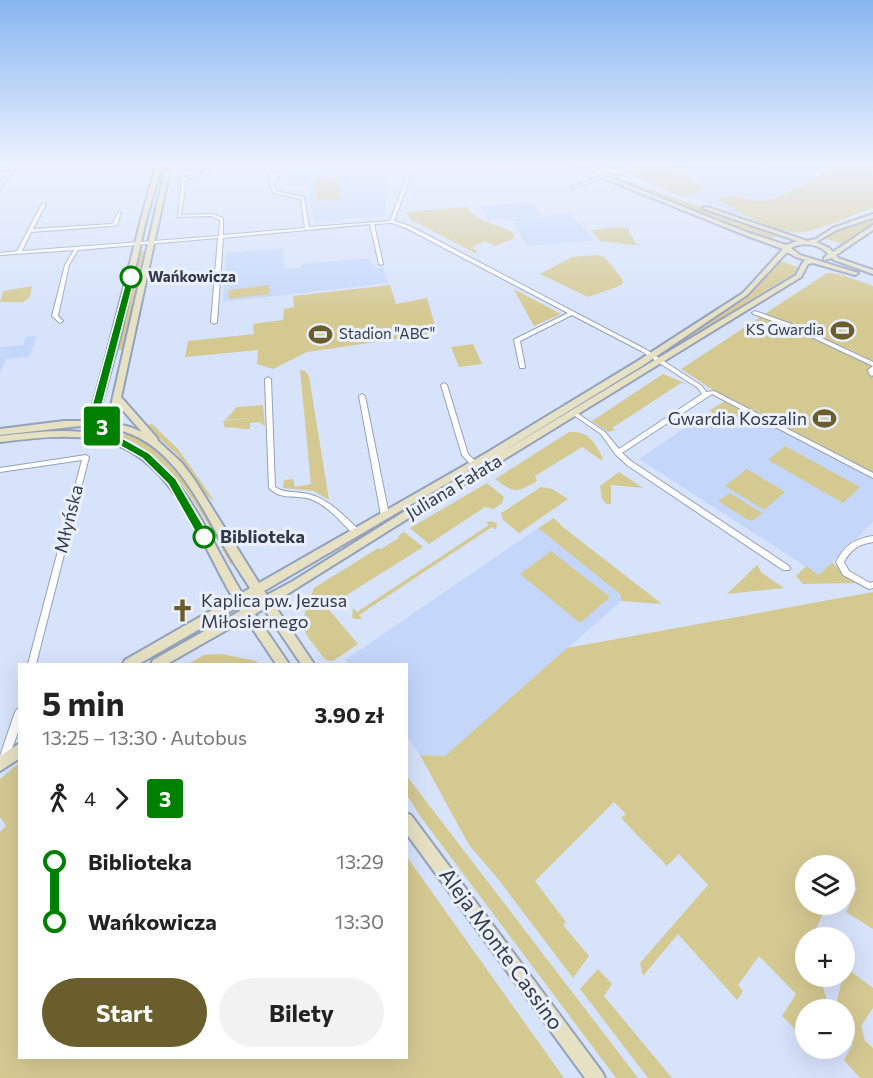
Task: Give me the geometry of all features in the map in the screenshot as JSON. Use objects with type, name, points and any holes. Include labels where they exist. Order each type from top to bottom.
[{"type":"street","points":[[19,252],[38,215]]},
{"type":"street","points":[[30,231],[111,225],[115,224],[117,215]]},
{"type":"street","points":[[115,440],[101,425],[96,409],[146,215]]},
{"type":"street","points":[[0,439],[66,432],[101,425],[111,416],[158,215]]},
{"type":"street","points":[[178,215],[212,215]]},
{"type":"street","points":[[214,322],[218,254],[223,235],[222,219],[218,215]]},
{"type":"street","points":[[305,215],[307,228]]},
{"type":"street","points":[[392,222],[394,215]]},
{"type":"street","points":[[701,215],[811,261],[873,278]]},
{"type":"street","points":[[723,215],[810,242],[834,254],[836,259],[870,271]]},
{"type":"street","points":[[798,239],[826,233],[873,216]]},
{"type":"street","points":[[0,254],[392,222],[408,227],[655,358],[700,387],[705,395]]},
{"type":"street","points":[[372,223],[381,264]]},
{"type":"street","points":[[811,261],[826,259],[873,227]]},
{"type":"street","points":[[786,250],[793,243],[818,240],[826,233]]},
{"type":"street","points":[[60,321],[55,316],[59,298],[68,265],[77,248]]},
{"type":"street","name":"Juliana Fałata","points":[[247,612],[575,414],[744,294],[786,250]]},
{"type":"street","name":"Juliana Fałata","points":[[240,601],[803,272],[806,263],[811,261]]},
{"type":"street","points":[[803,272],[822,264]]},
{"type":"street","points":[[522,367],[518,339],[572,313]]},
{"type":"street","points":[[755,313],[792,326],[873,366],[872,374]]},
{"type":"street","points":[[268,379],[272,488],[280,494],[296,493],[315,497],[356,532]]},
{"type":"street","points":[[444,385],[465,455],[474,464]]},
{"type":"street","points":[[618,453],[712,392],[873,476]]},
{"type":"street","points":[[362,396],[385,515]]},
{"type":"street","points":[[117,398],[193,485],[257,590],[307,663]]},
{"type":"street","points":[[73,424],[96,409]]},
{"type":"street","points":[[575,414],[603,433],[629,463],[786,568]]},
{"type":"street","points":[[0,432],[73,424],[101,425],[128,429],[157,444]]},
{"type":"street","points":[[66,432],[115,440],[145,456],[172,482],[240,601],[282,663]]},
{"type":"street","name":"Młyńska","points":[[0,470],[86,457],[32,663]]},
{"type":"street","points":[[0,476],[11,467]]},
{"type":"street","points":[[873,539],[857,541],[840,562],[846,573],[869,586],[873,585]]},
{"type":"street","points":[[131,663],[240,601]]},
{"type":"street","points":[[159,663],[247,612]]},
{"type":"street","points":[[1,763],[18,717]]},
{"type":"street","points":[[1,763],[18,750]]},
{"type":"street","name":"Aleja Monte Cassino","points":[[408,823],[596,1078]]},
{"type":"shaded area","points":[[313,215],[383,215],[383,216],[314,222]]},
{"type":"shaded area","points":[[408,215],[474,215],[514,234],[513,239],[495,246],[485,241],[471,247],[478,252],[475,253],[411,220]]},
{"type":"shaded area","points":[[485,215],[541,216],[487,220]]},
{"type":"shaded area","points":[[571,215],[595,240],[527,246],[511,219]]},
{"type":"shaded area","points":[[703,215],[723,215],[778,235],[769,240]]},
{"type":"shaded area","points":[[746,215],[853,215],[803,232],[781,230]]},
{"type":"shaded area","points":[[873,218],[873,224],[841,244],[824,238],[836,231]]},
{"type":"shaded area","points":[[619,227],[629,229],[636,244],[642,246],[600,241],[591,230]]},
{"type":"shaded area","points":[[283,248],[284,269],[301,268],[301,264],[369,258],[370,263],[374,263],[376,268],[383,268],[388,283],[223,302],[226,253]]},
{"type":"shaded area","points":[[140,251],[145,251],[124,350],[115,350]]},
{"type":"shaded area","points":[[596,255],[604,257],[623,280],[622,285],[588,297],[540,274],[572,257]]},
{"type":"shaded area","points":[[781,261],[800,268],[671,349],[741,301]]},
{"type":"shaded area","name":"Gwardia Koszalin","points":[[827,273],[839,274],[873,286],[873,475],[716,392],[681,369]]},
{"type":"shaded area","points":[[269,285],[270,294],[229,299],[228,290]]},
{"type":"shaded area","points":[[390,285],[396,304],[427,298],[437,333],[307,352],[273,369],[257,364],[258,350],[185,357],[188,341],[254,334],[253,324],[283,320],[284,309],[294,307],[293,296]]},
{"type":"shaded area","points":[[32,286],[30,297],[23,302],[0,302],[3,291]]},
{"type":"shaded area","points":[[514,290],[516,290],[561,314],[534,326]]},
{"type":"shaded area","points":[[37,336],[29,357],[6,359],[0,373],[0,347],[23,345],[26,337]]},
{"type":"shaded area","points":[[473,344],[482,364],[459,367],[451,347]]},
{"type":"shaded area","points":[[300,370],[305,371],[309,376],[329,500],[314,491],[283,488],[284,480],[293,479],[295,487],[311,484]]},
{"type":"shaded area","points":[[663,374],[687,384],[681,383],[612,428],[615,430],[608,432],[592,421]]},
{"type":"shaded area","points":[[725,401],[763,421],[715,417],[710,410]]},
{"type":"shaded area","points":[[263,405],[265,426],[259,422],[250,423],[250,429],[225,428],[223,421],[250,418],[225,420],[237,407]]},
{"type":"shaded area","points":[[702,416],[723,429],[732,422],[769,424],[873,479],[873,522],[819,575],[639,459]]},
{"type":"shaded area","points":[[152,424],[178,449],[215,502],[203,493],[179,456],[144,425]]},
{"type":"shaded area","points":[[569,432],[582,433],[587,436],[594,442],[603,458],[601,460],[582,447],[535,476],[537,481],[519,490],[511,489],[495,479]]},
{"type":"shaded area","points":[[126,433],[145,443],[176,472],[201,508],[233,564],[231,565],[187,491],[158,459],[122,437]]},
{"type":"shaded area","points":[[785,446],[860,487],[843,503],[768,460]]},
{"type":"shaded area","points":[[747,469],[785,492],[764,510],[725,486]]},
{"type":"shaded area","points":[[619,472],[643,488],[611,485],[611,504],[607,504],[602,499],[600,486]]},
{"type":"shaded area","points":[[487,483],[504,497],[502,503],[494,509],[485,507],[429,544],[410,528]]},
{"type":"shaded area","points":[[541,487],[552,489],[568,499],[519,533],[503,520],[501,513]]},
{"type":"shaded area","points":[[730,493],[762,513],[754,520],[748,520],[718,501]]},
{"type":"shaded area","points":[[554,518],[662,604],[621,601],[620,594],[538,528]]},
{"type":"shaded area","points":[[486,522],[497,523],[496,530],[492,527],[359,615],[362,619],[352,617],[353,608],[357,612],[489,525]]},
{"type":"shaded area","points":[[538,528],[620,594],[621,601],[445,757],[420,755],[408,738],[408,663],[348,663],[345,660]]},
{"type":"shaded area","points":[[404,532],[423,547],[331,605],[330,611],[358,644],[333,661],[326,660],[310,640],[304,627],[305,612],[314,588],[378,548],[381,549],[399,538],[398,536]]},
{"type":"shaded area","points":[[551,551],[610,597],[580,623],[520,574]]},
{"type":"shaded area","points":[[832,562],[843,574],[858,583],[803,584],[796,576],[806,566],[819,575]]},
{"type":"shaded area","points":[[757,565],[762,573],[784,588],[727,594]]},
{"type":"shaded area","points":[[873,592],[873,929],[851,915],[855,915],[857,888],[855,886],[855,855],[795,855],[795,915],[822,915],[817,927],[795,927],[795,987],[823,987],[826,999],[795,999],[795,1029],[782,1016],[796,994],[759,956],[738,985],[743,991],[737,1000],[678,934],[643,976],[640,963],[708,885],[679,854],[667,866],[621,818],[626,814],[614,802],[535,881],[566,922],[563,925],[589,956],[573,978],[498,879],[469,845],[420,755],[445,756],[567,648]]},
{"type":"shaded area","points":[[222,654],[258,663],[190,663],[204,655]]},
{"type":"shaded area","points":[[18,764],[18,1059],[408,1059],[408,858],[564,1078],[0,1078],[0,832],[6,826],[0,817],[0,779]]},
{"type":"shaded area","points":[[408,778],[638,1078],[616,1078],[420,816],[408,797]]},
{"type":"shaded area","points":[[598,969],[612,984],[604,996],[672,1078],[648,1078],[580,989]]},
{"type":"shaded area","points":[[855,974],[873,988],[873,1008],[861,1026],[865,1041],[873,1048],[873,1078],[860,1078],[844,1060],[855,1059],[855,999],[837,999],[840,987],[855,987]]},
{"type":"bus line","name":"3","points":[[131,277],[96,409],[101,425],[110,436],[145,456],[172,482],[204,537]]},
{"type":"place","name":"Wańkowicza","points":[[131,277]]},
{"type":"place","name":"KS Gwardia","points":[[842,330]]},
{"type":"place","name":"Stadion \"ABC\"","points":[[321,334]]},
{"type":"place","name":"Gwardia Koszalin","points":[[825,419]]},
{"type":"place","name":"Biblioteka","points":[[204,537]]},
{"type":"place","name":"Kaplica pw. Jezusa Miłosiernego","points":[[183,611]]}]
